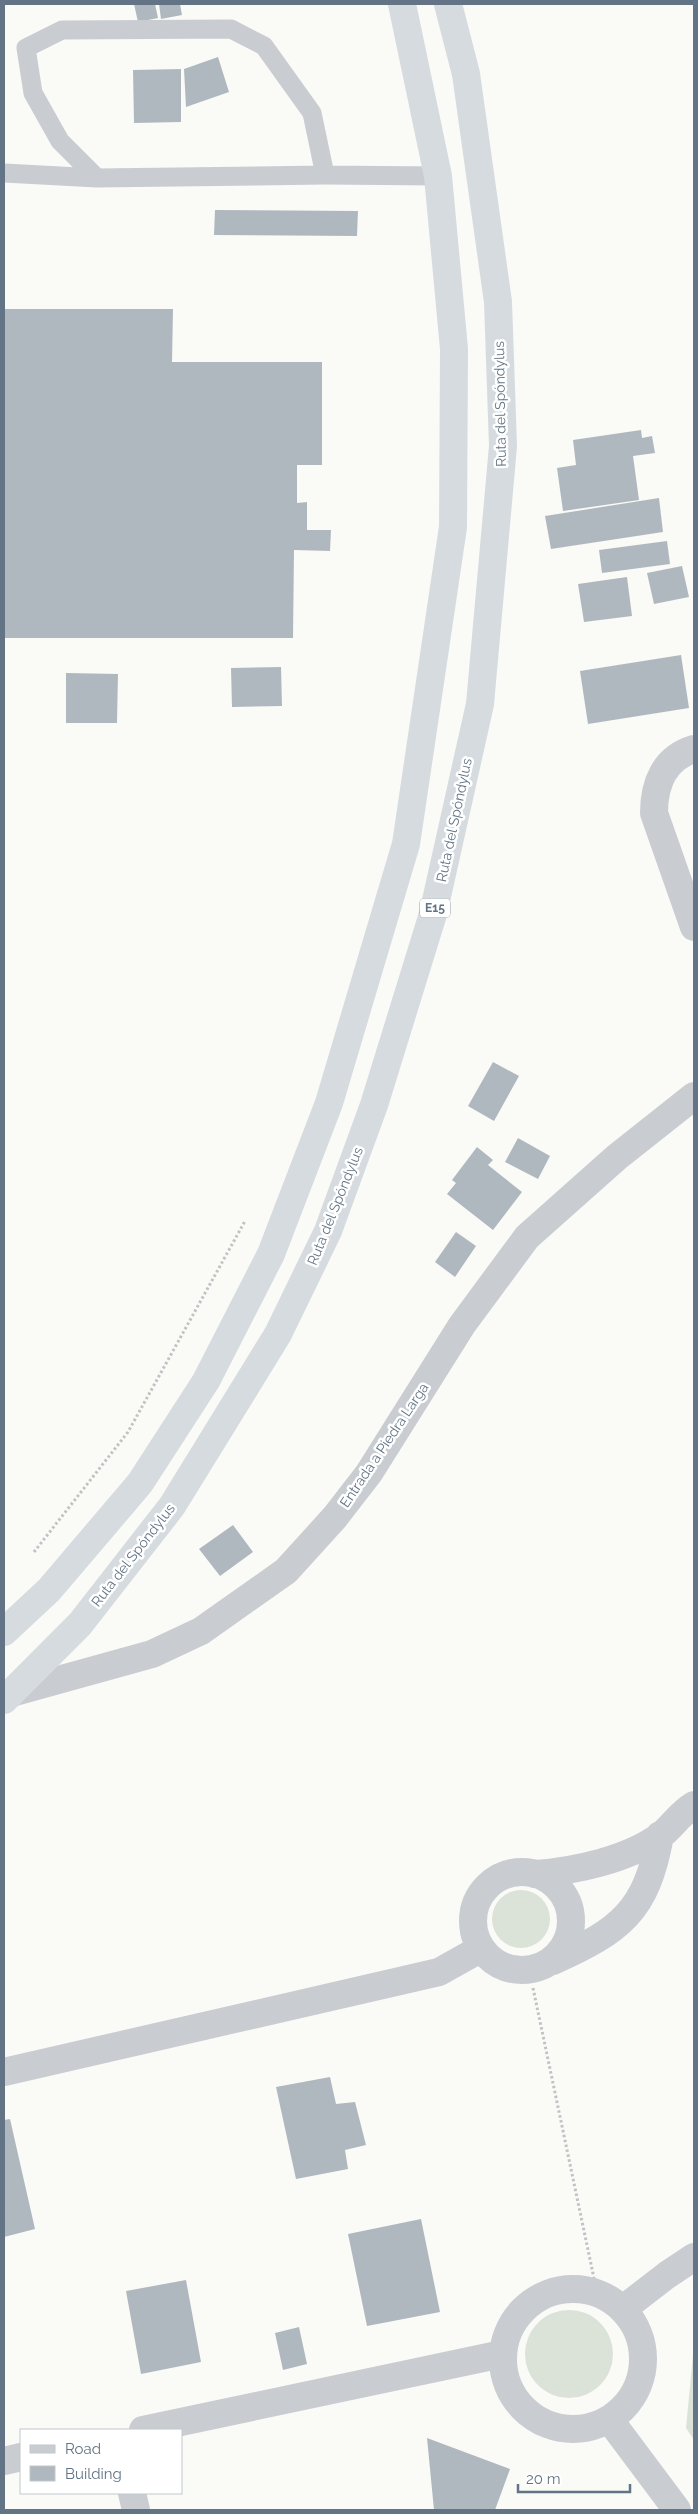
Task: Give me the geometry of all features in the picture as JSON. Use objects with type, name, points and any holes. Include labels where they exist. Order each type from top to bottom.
[{"type":"highway","points":[[4,1632],[49,1590],[140,1483],[206,1381],[271,1254],[329,1103],[406,844],[453,527],[454,349],[438,176],[402,4]]},
{"type":"highway","name":"Ruta del Spóndylus","points":[[7,1696],[80,1624],[172,1506],[278,1334],[328,1231],[374,1105],[433,914],[480,704],[503,446],[498,302],[466,74],[448,4]]},
{"type":"street","points":[[694,749],[673,759],[659,778],[654,796],[654,813],[694,927]]},
{"type":"street","name":"Entrada a Piedra Larga","points":[[7,1696],[152,1654],[201,1631],[286,1571],[335,1517],[369,1473],[462,1325],[527,1237],[617,1157],[694,1096]]},
{"type":"street","points":[[660,1835],[655,1864],[640,1898],[624,1919],[602,1937],[541,1966],[516,1970],[502,1967],[480,1949],[474,1933],[473,1916],[477,1899],[488,1885],[502,1876],[518,1872],[535,1874],[563,1872],[631,1851],[660,1835],[680,1813],[694,1805]]},
{"type":"street","points":[[535,1874],[550,1880],[561,1891],[568,1904],[571,1920],[569,1936],[563,1950],[541,1966]]},
{"type":"street","points":[[4,2072],[439,1972],[480,1949]]},
{"type":"street","points":[[623,2309],[694,2257]]},
{"type":"street","points":[[571,2288],[597,2293],[623,2309],[636,2326],[642,2346],[642,2368],[637,2388],[626,2406],[609,2419],[589,2428],[567,2430],[546,2425],[527,2413],[512,2397],[504,2376],[502,2354],[506,2334],[517,2315],[532,2301],[551,2291],[571,2288]]},
{"type":"street","points":[[148,2429],[502,2354]]},
{"type":"street","points":[[609,2419],[677,2510]]},
{"type":"street","points":[[4,2461],[20,2457]]},
{"type":"street","points":[[132,2494],[136,2510]]},
{"type":"lane","points":[[97,178],[60,142],[33,93],[26,48],[62,30],[231,29],[264,46],[312,113],[326,175]]},
{"type":"lane","points":[[4,173],[97,178],[326,175],[438,176]]},
{"type":"path","points":[[29,1558],[128,1432],[250,1214]]},
{"type":"path","points":[[541,1966],[597,2293]]},
{"type":"shaded area","points":[[521,1890],[532,1892],[545,1903],[550,1919],[548,1930],[537,1943],[521,1948],[510,1946],[497,1935],[492,1919],[494,1908],[505,1895]]},
{"type":"shaded area","points":[[569,2310],[586,2313],[594,2317],[606,2329],[610,2337],[613,2354],[610,2371],[606,2379],[594,2391],[586,2395],[569,2398],[552,2395],[544,2391],[532,2379],[528,2371],[525,2354],[528,2337],[532,2329],[544,2317],[552,2313]]},
{"type":"shaded area","points":[[694,2345],[694,2440],[686,2428]]},
{"type":"building","points":[[134,4],[155,4],[158,18],[138,22]]},
{"type":"building","points":[[159,4],[180,4],[182,15],[161,19]]},
{"type":"building","points":[[218,57],[229,92],[186,107],[184,69]]},
{"type":"building","points":[[181,69],[181,122],[134,123],[133,70]]},
{"type":"building","points":[[215,210],[358,211],[357,236],[214,235]]},
{"type":"building","points":[[4,309],[173,309],[172,362],[322,362],[322,465],[297,465],[297,503],[307,502],[307,530],[331,530],[330,551],[294,550],[293,638],[4,638]]},
{"type":"building","points":[[641,430],[642,438],[652,436],[655,453],[633,456],[639,500],[563,511],[557,468],[576,465],[573,440]]},
{"type":"building","points":[[659,498],[663,532],[551,549],[545,516]]},
{"type":"building","points":[[667,541],[670,564],[602,573],[599,550]]},
{"type":"building","points":[[682,566],[689,597],[654,604],[647,573]]},
{"type":"building","points":[[627,577],[632,616],[584,622],[578,584]]},
{"type":"building","points":[[681,655],[689,708],[588,724],[580,671]]},
{"type":"building","points":[[281,667],[282,706],[232,707],[231,668]]},
{"type":"building","points":[[66,673],[118,674],[117,723],[66,723]]},
{"type":"building","points":[[493,1062],[519,1076],[494,1121],[468,1106]]},
{"type":"building","points":[[518,1138],[550,1156],[538,1179],[505,1162]]},
{"type":"building","points":[[477,1147],[493,1160],[488,1165],[522,1192],[493,1230],[447,1194],[456,1183],[452,1180]]},
{"type":"building","points":[[456,1232],[476,1246],[455,1277],[435,1262]]},
{"type":"building","points":[[233,1525],[253,1552],[220,1576],[199,1549]]},
{"type":"building","points":[[330,2077],[336,2104],[355,2102],[366,2145],[345,2150],[348,2169],[296,2179],[276,2087]]},
{"type":"building","points":[[10,2119],[35,2229],[4,2237],[4,2120]]},
{"type":"building","points":[[421,2219],[440,2312],[367,2326],[348,2234]]},
{"type":"building","points":[[186,2280],[201,2362],[141,2374],[126,2291]]},
{"type":"building","points":[[299,2327],[307,2364],[283,2370],[275,2333]]},
{"type":"building","points":[[427,2438],[510,2469],[495,2510],[434,2510]]}]
